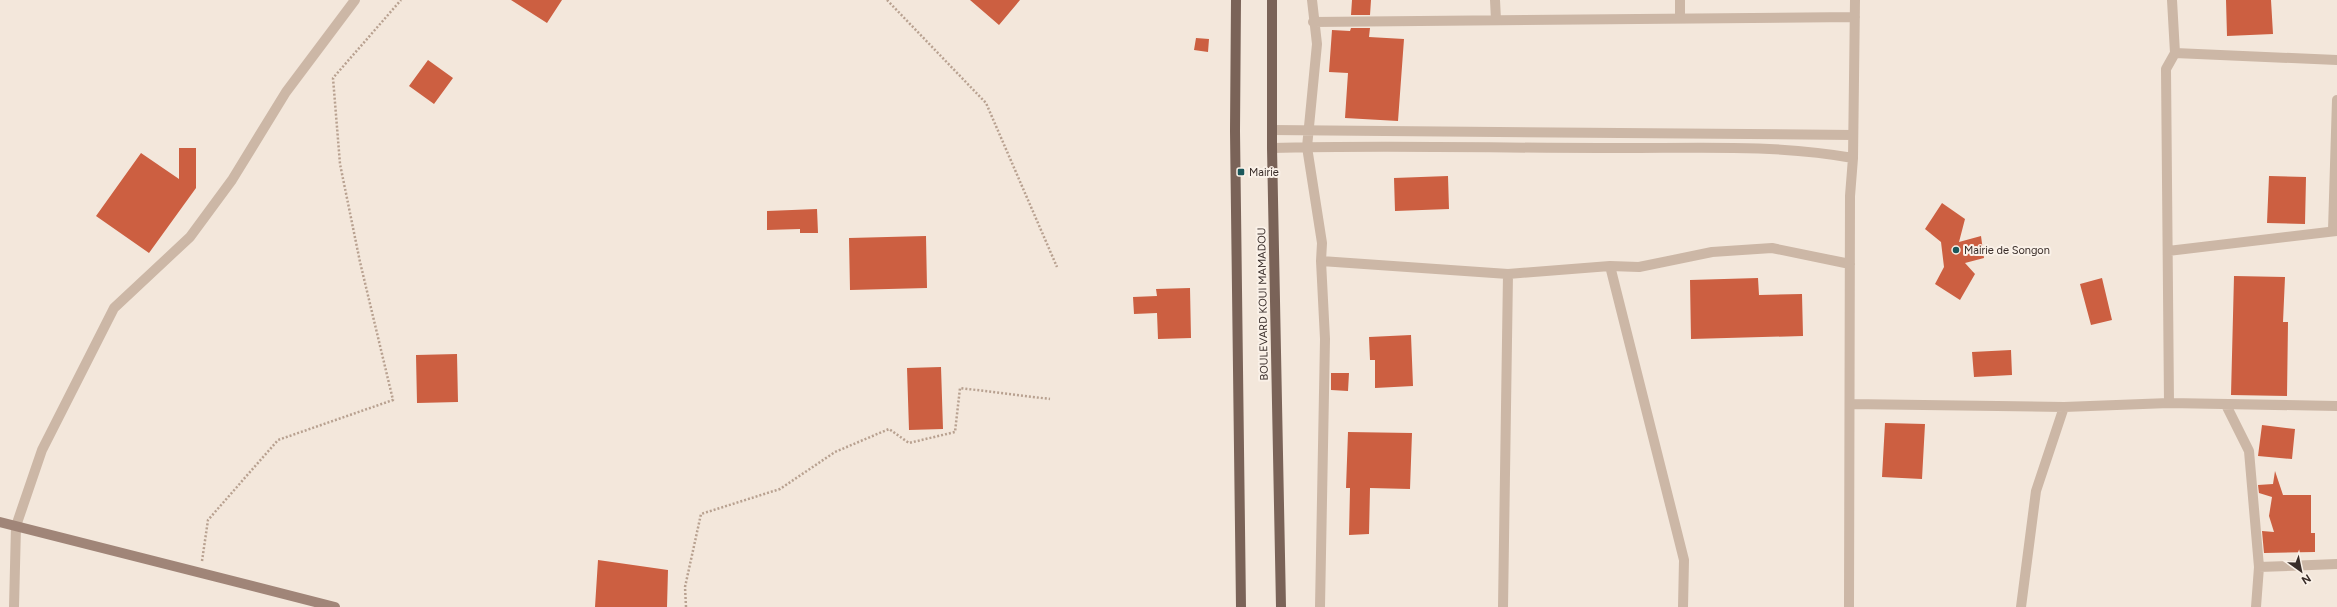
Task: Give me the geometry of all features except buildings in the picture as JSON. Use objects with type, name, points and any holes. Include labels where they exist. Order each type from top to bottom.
[{"type":"main road","points":[[1236,0],[1235,138],[1241,607]]},
{"type":"main road","name":"BOULEVARD KOUI MAMADOU","points":[[1272,0],[1272,148],[1281,607]]},
{"type":"street","points":[[14,607],[16,526],[42,450],[114,308],[190,237],[232,180],[286,92],[354,0]]},
{"type":"street","points":[[1312,0],[1313,22],[1317,44],[1307,147],[1322,243],[1321,261],[1325,339],[1320,607]]},
{"type":"street","points":[[1495,0],[1496,20]]},
{"type":"street","points":[[1680,0],[1680,18]]},
{"type":"street","points":[[1849,607],[1850,196],[1853,158],[1855,0]]},
{"type":"street","points":[[2169,403],[2166,69],[2175,52],[2172,0]]},
{"type":"street","points":[[1313,22],[1855,17]]},
{"type":"street","points":[[2175,52],[2337,60]]},
{"type":"street","points":[[2168,251],[2335,231],[2337,100]]},
{"type":"street","points":[[1272,130],[1853,135]]},
{"type":"street","points":[[1272,148],[1380,145],[1543,148],[1773,149],[1816,151],[1853,158]]},
{"type":"street","points":[[1321,261],[1508,274],[1610,266],[1638,267],[1712,252],[1772,248],[1850,264]]},
{"type":"street","points":[[1610,266],[1684,560],[1683,607]]},
{"type":"street","points":[[1503,607],[1508,274]]},
{"type":"street","points":[[1850,404],[2064,407],[2169,403],[2337,406]]},
{"type":"street","points":[[2226,405],[2249,451],[2259,567],[2256,607]]},
{"type":"street","points":[[2021,607],[2036,491],[2064,407]]},
{"type":"street","points":[[0,522],[335,607]]},
{"type":"street","points":[[2259,567],[2337,564]]},
{"type":"path","points":[[200,572],[208,520],[278,440],[393,400],[360,262],[340,164],[333,78],[401,0]]},
{"type":"path","points":[[887,0],[986,103],[1057,267]]},
{"type":"path","points":[[686,607],[685,587],[701,514],[780,489],[836,452],[889,429],[909,442],[955,432],[960,388],[1050,399]]},
{"type":"place","name":"Mairie","points":[[1241,172]]},
{"type":"place","name":"Mairie de Songon","points":[[1956,250]]}]
